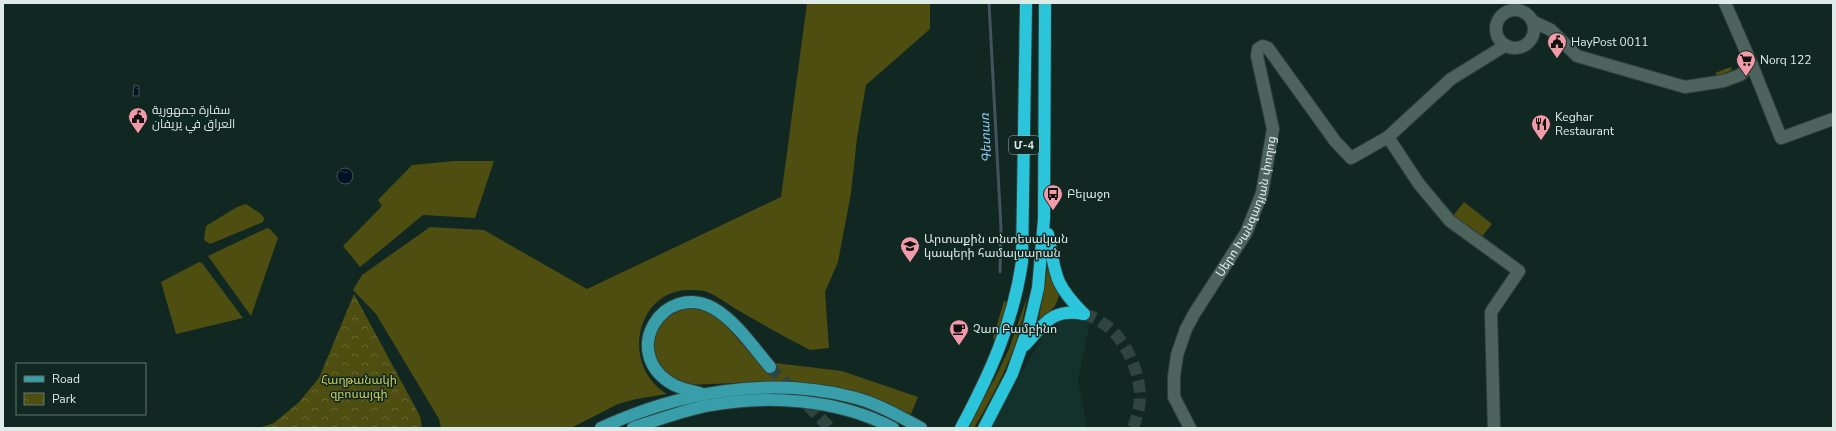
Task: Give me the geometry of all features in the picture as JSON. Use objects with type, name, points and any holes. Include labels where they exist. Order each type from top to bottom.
[{"type":"highway","name":"Մ-4","points":[[961,428],[1006,332],[1018,286],[1022,262],[1026,3]]},
{"type":"highway","name":"Մ-4","points":[[984,428],[1009,380],[1029,326],[1038,288],[1044,219],[1045,3]]},
{"type":"highway","points":[[1020,351],[1054,316],[1070,311],[1084,314],[1064,292],[1058,282],[1044,219]]},
{"type":"main road","points":[[705,394],[674,385],[661,375],[650,358],[647,339],[652,326],[659,316],[672,307],[691,303],[702,304],[713,308],[733,324],[770,367]]},
{"type":"main road","points":[[601,428],[626,416],[684,398],[743,388],[828,392],[853,397],[889,410],[921,428]]},
{"type":"main road","points":[[634,428],[706,406],[762,400],[824,405],[851,411],[893,428]]},
{"type":"street","points":[[1725,3],[1781,138],[1833,119]]},
{"type":"street","points":[[1536,27],[1531,38],[1522,46],[1516,48],[1506,45],[1500,40],[1496,30],[1502,16],[1512,10],[1518,10],[1524,12],[1536,27],[1550,30],[1577,56],[1684,87],[1724,81],[1740,75],[1752,65]]},
{"type":"street","name":"Սերո Խանզադյան փողոց","points":[[1190,428],[1174,397],[1174,377],[1177,356],[1186,329],[1246,233],[1262,193],[1273,129],[1257,56],[1258,49],[1263,46],[1268,48],[1326,129],[1350,158],[1388,137],[1451,79],[1506,45]]},
{"type":"street","points":[[1388,137],[1418,184],[1450,221],[1519,271],[1491,312],[1494,428]]},
{"type":"shaded area","points":[[1069,317],[1090,322],[1078,380],[1087,428],[990,428],[1047,328],[1052,322]]},
{"type":"green space","points":[[807,3],[930,3],[930,29],[866,85],[857,138],[851,193],[838,262],[825,292],[829,348],[810,350],[763,325],[708,292],[701,290],[689,290],[671,293],[657,302],[646,316],[640,332],[639,349],[643,366],[652,381],[667,394],[636,399],[618,404],[571,428],[441,428],[439,419],[376,314],[353,290],[362,275],[430,227],[484,230],[587,289],[781,197]]},
{"type":"green space","points":[[1731,67],[1732,70],[1718,76],[1715,73]]},
{"type":"green space","points":[[455,161],[494,161],[475,218],[423,215],[360,267],[343,246],[382,206],[378,200],[412,165]]},
{"type":"green space","points":[[1464,202],[1492,224],[1480,239],[1452,217]]},
{"type":"green space","points":[[246,204],[261,214],[264,218],[263,222],[210,244],[204,240],[206,226],[237,207]]},
{"type":"green space","points":[[267,228],[270,229],[278,238],[251,316],[208,256]]},
{"type":"green space","points":[[1049,260],[1059,296],[1055,306],[1038,323]]},
{"type":"green space","points":[[199,262],[202,263],[243,318],[176,334],[161,282]]},
{"type":"green space","name":"Հաղթանակի զբոսայգի","points":[[354,294],[420,416],[422,428],[259,428],[274,423],[299,402],[319,378]]},
{"type":"green space","points":[[1027,297],[1019,332],[1007,365],[974,428],[967,428],[995,378],[1009,349]]},
{"type":"green space","points":[[1004,301],[1008,302],[1008,305],[996,343],[993,338]]},
{"type":"green space","points":[[695,308],[706,310],[719,318],[769,374],[776,367],[775,363],[842,371],[918,397],[911,414],[846,390],[759,382],[689,385],[667,376],[655,355],[655,337],[659,326],[667,317],[683,309]]},
{"type":"water","points":[[134,85],[139,86],[139,96],[133,96]]},
{"type":"water","points":[[345,168],[352,173],[353,176],[348,183],[345,184],[338,179],[337,176],[342,169]]},
{"type":"waterway","name":"Գետառ","points":[[989,3],[1001,228],[1000,272]]},
{"type":"tunnel","points":[[1084,314],[1097,319],[1110,328],[1130,355],[1137,377],[1140,398],[1139,409],[1133,428]]},
{"type":"tunnel","points":[[770,367],[830,428]]},
{"type":"place","name":"HayPost 0011","points":[[1557,59]]},
{"type":"place","name":"Norq 122","points":[[1746,77]]},
{"type":"place","name":"سفارة جمهورية العراق في يريفان","points":[[138,134]]},
{"type":"place","name":"Keghar Restaurant","points":[[1541,141]]},
{"type":"place","name":"Բելաջո","points":[[1053,211]]},
{"type":"place","name":"Արտաքին տնտեսական կապերի համալսարան","points":[[910,263]]},
{"type":"place","name":"Չաո Բամբինո","points":[[959,346]]}]
